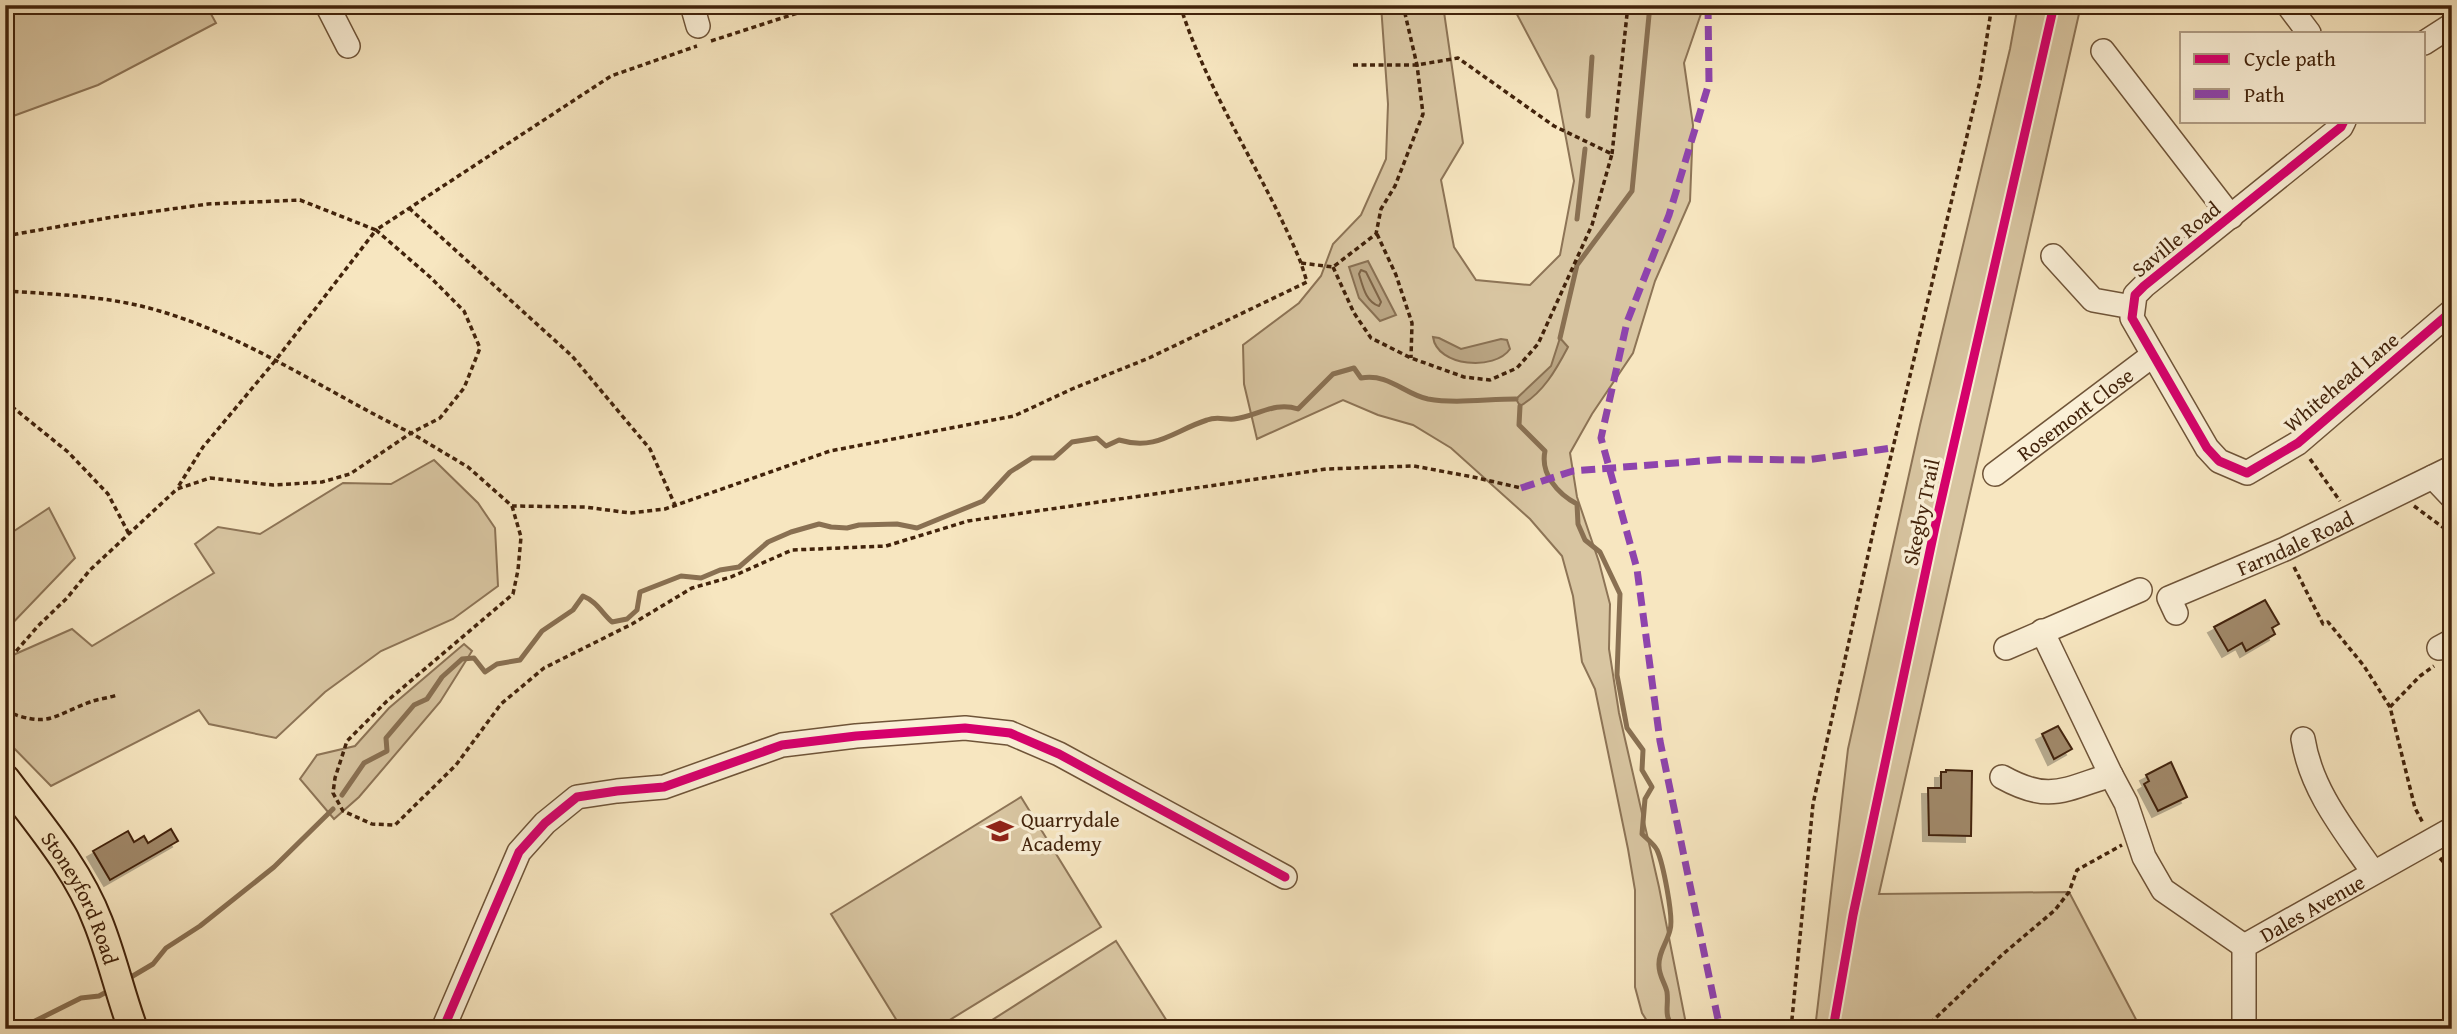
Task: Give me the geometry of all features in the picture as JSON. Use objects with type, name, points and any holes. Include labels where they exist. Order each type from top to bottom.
[{"type":"main road","name":"Stoneyford Road","points":[[5,779],[56,846],[79,882],[98,921],[133,1029]]},
{"type":"street","points":[[327,5],[348,46]]},
{"type":"street","points":[[2288,5],[2308,32]]},
{"type":"street","points":[[2426,42],[2452,25]]},
{"type":"street","points":[[2103,51],[2231,217]]},
{"type":"street","name":"Saville Road","points":[[2247,473],[2219,461],[2207,447],[2132,318],[2135,295],[2341,127],[2344,122]]},
{"type":"street","points":[[2053,256],[2093,300],[2132,307]]},
{"type":"street","name":"Whitehead Lane","points":[[2247,473],[2298,443],[2452,311]]},
{"type":"street","name":"Rosemont Close","points":[[1995,474],[2154,355]]},
{"type":"street","name":"Farndale Road","points":[[2176,613],[2169,598],[2286,549],[2441,473],[2452,497]]},
{"type":"street","points":[[2006,648],[2140,590]]},
{"type":"street","points":[[2042,631],[2126,803],[2144,857],[2163,890],[2244,946]]},
{"type":"street","points":[[443,1029],[519,852],[545,823],[577,797],[617,790],[664,787],[782,744],[965,728],[1010,733],[1059,754],[1285,877]]},
{"type":"street","points":[[2299,752],[2319,792],[2373,872]]},
{"type":"street","points":[[2008,788],[2052,794],[2110,775]]},
{"type":"street","name":"Dales Avenue","points":[[2244,1029],[2244,946],[2442,834]]},
{"type":"path","points":[[5,664],[90,570],[177,489],[203,447],[275,361],[376,230],[611,76],[822,5]]},
{"type":"path","points":[[512,506],[585,508],[630,513],[665,509],[830,451],[1014,416],[1149,358],[1307,282],[1282,216],[1220,104],[1191,38],[1180,5]]},
{"type":"path","points":[[1403,5],[1417,65],[1423,114],[1395,186],[1381,209],[1376,233],[1412,323],[1411,358]]},
{"type":"path","points":[[1333,267],[1354,313],[1371,338],[1411,358],[1464,377],[1490,380],[1517,368],[1538,344],[1592,225],[1612,154],[1628,5]]},
{"type":"path","points":[[1791,1029],[1813,804],[1875,519],[1980,81],[1992,5]]},
{"type":"path","points":[[1350,65],[1417,65],[1458,58],[1554,126],[1612,154]]},
{"type":"path","points":[[5,236],[208,204],[300,200],[376,230],[430,276],[464,311],[480,348],[464,388],[440,418],[411,433],[350,474],[322,482],[273,485],[210,478],[177,489]]},
{"type":"path","points":[[409,208],[572,356],[650,449],[675,505]]},
{"type":"path","points":[[1301,263],[1333,267],[1376,233]]},
{"type":"path","points":[[5,291],[76,296],[149,308],[220,332],[411,433],[468,467],[512,506],[521,537],[519,570],[513,594],[387,701],[347,741],[333,793],[343,811],[372,824],[394,825],[456,765],[501,704],[544,668],[632,624],[692,588],[731,577],[792,550],[886,546],[968,521],[1326,469],[1415,466],[1521,488]]},
{"type":"path","points":[[5,401],[68,452],[108,494],[129,534]]},
{"type":"path","points":[[2298,443],[2351,517]]},
{"type":"path","points":[[2399,494],[2452,534]]},
{"type":"path","points":[[2286,549],[2323,624],[2328,622],[2364,666],[2390,707],[2415,808],[2442,834],[2441,860],[2452,872]]},
{"type":"path","points":[[2390,707],[2420,676],[2437,663],[2446,645]]},
{"type":"path","points":[[5,711],[27,720],[55,719],[90,702],[117,695]]},
{"type":"path","points":[[1924,1029],[1985,970],[2055,910],[2069,892],[2077,870],[2136,837]]},
{"type":"shaded area","points":[[5,5],[206,5],[216,23],[98,85],[5,119]]},
{"type":"shaded area","points":[[1381,5],[1443,5],[1463,143],[1441,180],[1454,247],[1476,280],[1530,285],[1560,255],[1574,181],[1557,90],[1512,5],[1704,5],[1684,63],[1693,125],[1690,201],[1655,281],[1633,353],[1592,414],[1570,453],[1577,497],[1610,604],[1609,649],[1619,713],[1659,887],[1687,1029],[1652,1029],[1642,1013],[1635,987],[1635,890],[1595,689],[1582,662],[1573,596],[1562,556],[1530,519],[1451,448],[1413,425],[1378,415],[1343,400],[1257,439],[1244,384],[1243,345],[1299,303],[1321,276],[1333,244],[1361,215],[1386,159],[1388,104]]},
{"type":"shaded area","points":[[2018,5],[2081,5],[1879,894],[2069,892],[2141,1029],[1815,1029],[1848,749]]},
{"type":"shaded area","points":[[434,460],[478,503],[495,528],[498,586],[453,619],[381,651],[325,692],[276,738],[209,724],[199,710],[51,786],[5,739],[5,650],[13,655],[72,629],[92,646],[214,573],[195,544],[218,527],[260,534],[343,483],[391,484]]},
{"type":"shaded area","points":[[49,508],[75,558],[5,631],[5,537]]},
{"type":"shaded area","points":[[464,644],[472,651],[440,702],[359,797],[334,819],[300,779],[317,755],[355,746],[389,708]]},
{"type":"shaded area","points":[[1021,797],[1101,927],[935,1029],[902,1029],[831,914]]},
{"type":"shaded area","points":[[1116,941],[1172,1029],[978,1029]]},
{"type":"water","points":[[1368,261],[1396,315],[1380,321],[1359,298],[1349,267]]},
{"type":"water","points":[[1433,337],[1461,349],[1501,339],[1507,340],[1510,349],[1492,361],[1467,362],[1445,355],[1437,347]]},
{"type":"water","points":[[1560,338],[1568,347],[1559,364],[1542,388],[1520,406],[1516,399],[1551,366]]},
{"type":"building","points":[[2265,600],[2279,624],[2272,628],[2275,634],[2246,651],[2242,643],[2228,651],[2214,627]]},
{"type":"building","points":[[2058,726],[2072,749],[2054,759],[2042,734]]},
{"type":"building","points":[[2171,762],[2187,797],[2158,811],[2144,784],[2149,781],[2146,775]]},
{"type":"building","points":[[1972,771],[1971,836],[1929,835],[1928,788],[1941,788],[1941,772]]},
{"type":"building","points":[[171,829],[178,841],[110,880],[93,851],[128,831],[134,842],[144,836],[148,843]]},
{"type":"waterway","points":[[1560,338],[1577,265],[1632,191],[1650,5]]},
{"type":"waterway","points":[[1588,116],[1592,57]]},
{"type":"waterway","points":[[1577,219],[1585,149]]},
{"type":"waterway","points":[[342,795],[364,763],[387,751],[386,738],[414,705],[427,699],[442,677],[462,659],[474,658],[485,672],[497,664],[520,660],[542,631],[573,610],[583,596],[612,622],[627,619],[637,610],[640,592],[681,576],[701,578],[720,570],[739,567],[768,542],[791,532],[819,524],[847,528],[897,524],[917,528],[983,501],[1010,472],[1032,458],[1054,458],[1072,442],[1097,438],[1106,446],[1119,440],[1144,443],[1211,419],[1234,419],[1282,407],[1298,409],[1333,374],[1354,368],[1361,378],[1380,378],[1428,399],[1516,399]]},
{"type":"waterway","points":[[1520,406],[1519,425],[1545,451],[1545,468],[1557,489],[1577,504],[1578,524],[1585,540],[1600,552],[1620,594],[1617,675],[1627,728],[1643,750],[1642,770],[1652,787],[1645,799],[1642,834],[1657,850],[1671,914],[1669,935],[1659,966],[1667,992],[1668,1018],[1673,1029]]},
{"type":"waterway","points":[[126,980],[153,964],[166,948],[200,926],[274,867],[333,809]]},
{"type":"waterway","points":[[24,1029],[81,998],[99,996],[112,989]]},
{"type":"marked path","points":[[1708,5],[1709,83],[1669,215],[1627,322],[1601,438],[1637,569],[1660,741],[1720,1029]]},
{"type":"marked path","points":[[1521,488],[1573,471],[1727,459],[1807,460],[1892,448]]},
{"type":"cycle path","name":"Skegby Trail","points":[[1833,1029],[1853,915],[1935,527],[2054,5]]},
{"type":"cycle path","points":[[2344,122],[2341,127],[2144,286],[2135,295],[2132,318],[2207,448],[2219,461],[2247,473],[2298,443],[2452,311]]},
{"type":"cycle path","points":[[443,1029],[519,852],[545,823],[577,797],[664,787],[782,745],[856,736],[965,728],[1010,733],[1059,754],[1285,877]]},
{"type":"place","name":"Quarrydale Academy","points":[[1000,831]]}]
